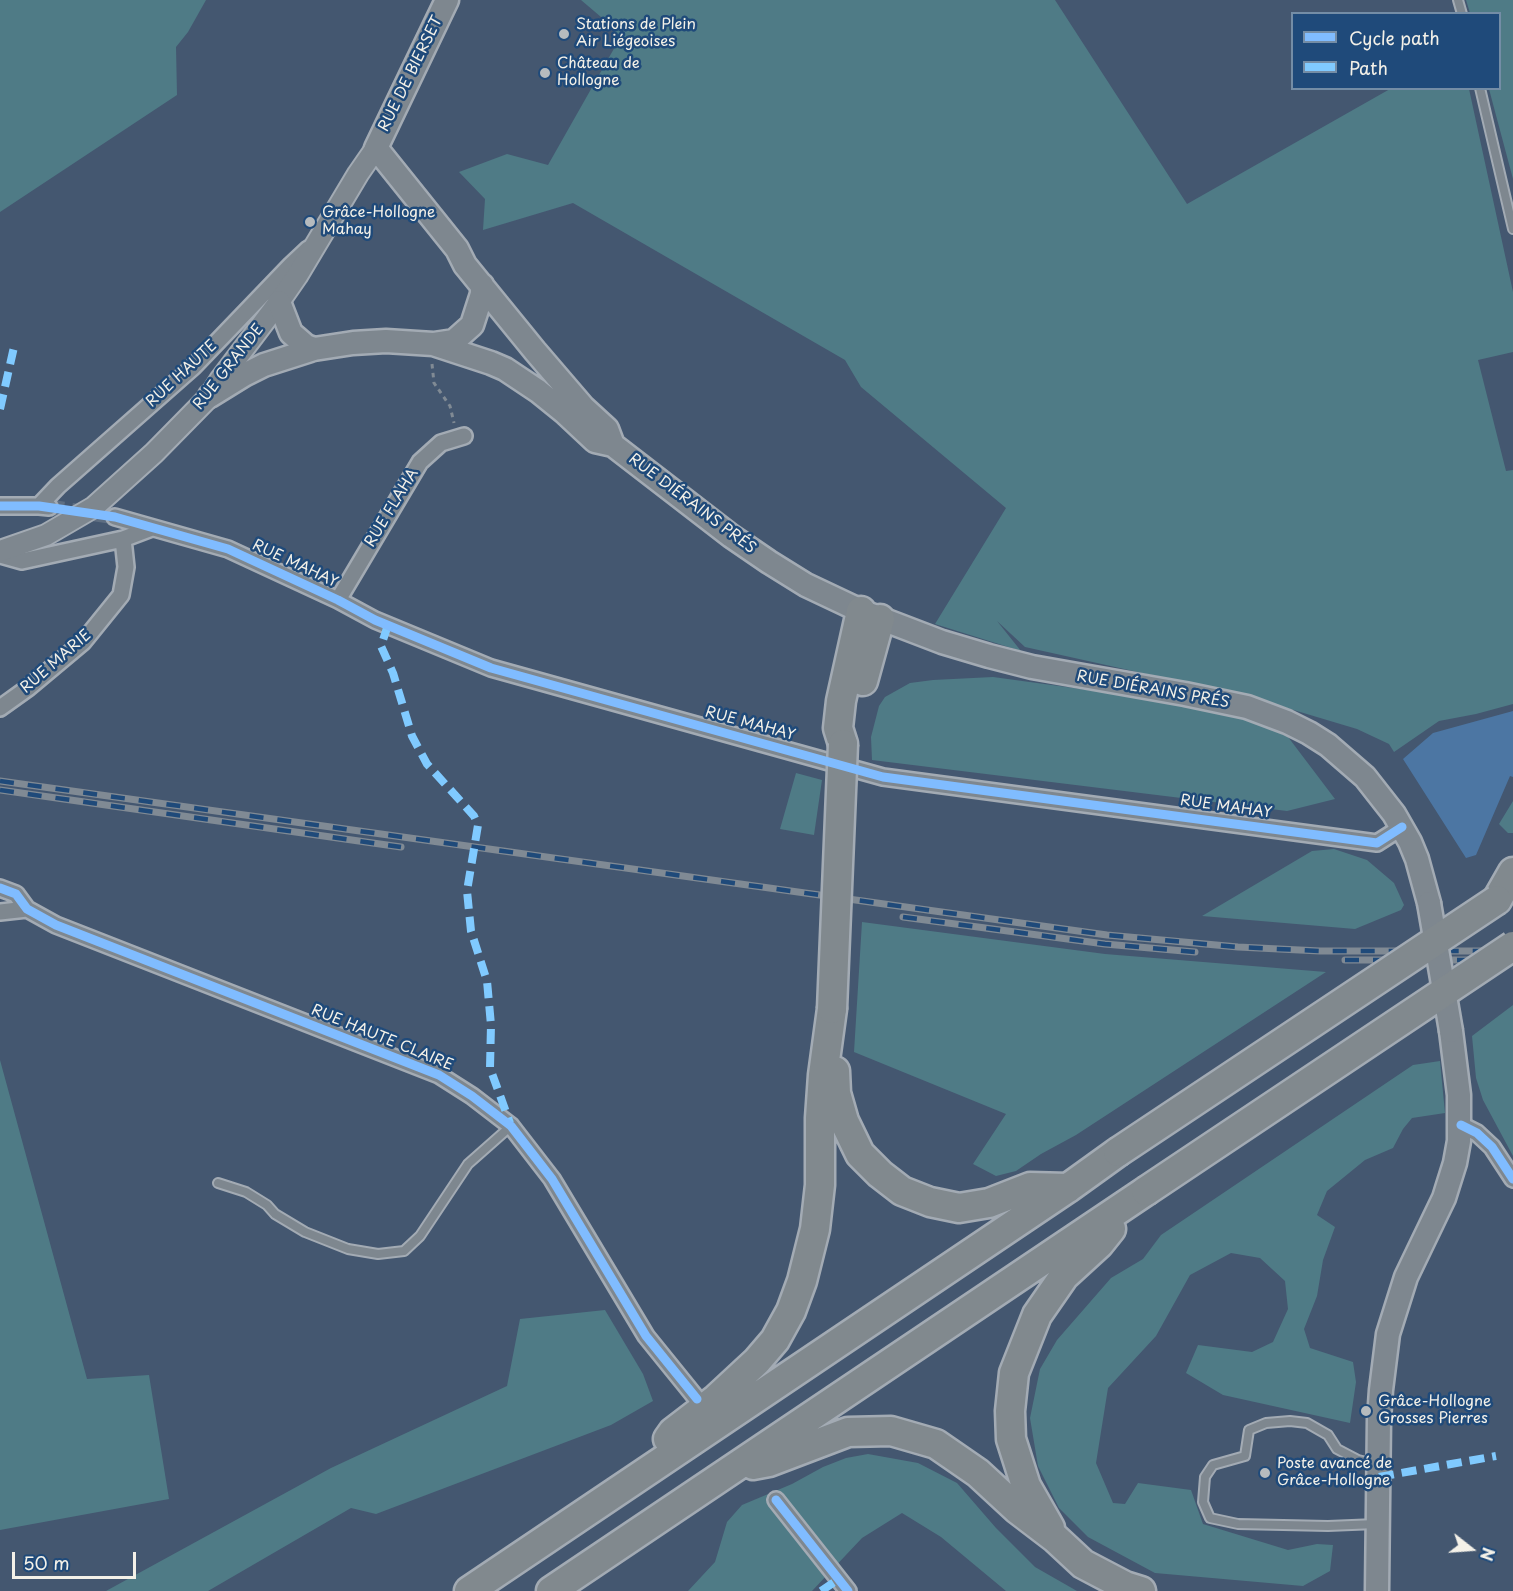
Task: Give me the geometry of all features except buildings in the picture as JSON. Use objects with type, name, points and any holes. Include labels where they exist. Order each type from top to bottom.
[{"type":"highway","points":[[645,1473],[673,1432],[729,1388],[775,1340],[791,1311],[806,1264],[818,1207],[820,1185],[821,1107],[831,1013],[844,734],[870,615]]},
{"type":"highway","points":[[469,1591],[1068,1188],[1118,1152],[1505,895],[1513,872]]},
{"type":"highway","points":[[551,1591],[1513,946]]},
{"type":"highway","points":[[831,1013],[836,1094],[844,1120],[860,1154],[902,1191],[930,1202],[959,1208],[989,1203],[1030,1187],[1068,1188]]},
{"type":"highway","points":[[1055,1538],[1026,1486],[1011,1439],[1010,1411],[1014,1373],[1037,1315],[1064,1276],[1099,1244],[1142,1195]]},
{"type":"highway","points":[[734,1468],[769,1462],[848,1432],[891,1431],[936,1444],[978,1473],[1083,1564],[1125,1586],[1141,1591]]},
{"type":"main road","name":"RUE DE BIERSET","points":[[376,148],[447,0]]},
{"type":"main road","name":"RUE DIÉRAINS PRÉS","points":[[376,148],[458,249],[465,265],[583,407],[607,429],[613,445]]},
{"type":"main road","name":"RUE DIÉRAINS PRÉS","points":[[433,345],[454,341],[472,325],[482,294],[482,285]]},
{"type":"main road","points":[[279,302],[291,333],[306,346],[314,349]]},
{"type":"main road","name":"RUE DIÉRAINS PRÉS","points":[[210,396],[264,365],[314,349],[353,343],[386,341],[433,345],[476,357],[505,369],[552,402],[595,441],[613,445],[731,536],[769,562],[806,585],[870,615],[942,642],[1021,665],[1224,702],[1276,718],[1309,733],[1348,762],[1381,796],[1402,827],[1417,859],[1429,903],[1460,1095],[1461,1125],[1450,1181],[1437,1216],[1406,1277],[1388,1334],[1381,1390],[1377,1591]]},
{"type":"street","name":"RUE GRANDE","points":[[0,553],[46,535],[94,507],[154,453],[210,396],[279,302],[376,148]]},
{"type":"street","name":"RUE HAUTE","points":[[0,506],[44,506],[193,367],[291,265],[321,238]]},
{"type":"street","name":"RUE FLAHA","points":[[338,600],[420,462],[441,443],[464,436]]},
{"type":"street","name":"RUE MAHAY","points":[[115,517],[228,549],[397,630],[491,668],[884,777],[1377,843],[1402,827]]},
{"type":"street","points":[[0,553],[22,561],[123,539],[152,528]]},
{"type":"street","name":"RUE MARIE","points":[[0,708],[83,642],[121,595],[126,567],[123,539]]},
{"type":"street","name":"RUE HAUTE CLAIRE","points":[[0,888],[16,894],[27,909],[56,925],[440,1075],[472,1096],[511,1126],[552,1179],[646,1336],[696,1399]]},
{"type":"street","points":[[0,912],[27,909]]},
{"type":"street","points":[[1461,1125],[1477,1133],[1492,1147],[1513,1179]]},
{"type":"street","points":[[776,1500],[849,1591]]},
{"type":"lane","points":[[1480,90],[1513,229]]},
{"type":"lane","points":[[218,1183],[246,1192],[267,1205],[275,1214],[305,1232],[348,1249],[378,1254],[404,1251],[420,1236],[468,1164],[511,1126]]},
{"type":"lane","points":[[1378,1524],[1328,1526],[1238,1524],[1210,1518],[1203,1502],[1204,1477],[1213,1465],[1245,1456],[1249,1430],[1266,1423],[1290,1421],[1307,1423],[1328,1435],[1337,1449],[1358,1460],[1379,1464]]},
{"type":"path","points":[[433,345],[430,358],[434,383],[445,396],[453,414]]},
{"type":"green space","points":[[0,0],[206,0],[188,32],[176,47],[177,95],[0,212]]},
{"type":"green space","points":[[581,0],[1055,0],[1187,204],[1388,90],[1469,90],[1513,292],[1513,352],[1478,360],[1506,471],[1513,470],[1513,704],[1439,721],[1394,752],[1389,744],[1357,729],[1250,697],[1025,647],[997,621],[1021,651],[935,624],[1006,508],[861,387],[845,360],[573,203],[483,230],[485,199],[459,172],[507,154],[548,165],[620,38]]},
{"type":"green space","points":[[1466,0],[1513,0],[1513,179],[1489,90],[1501,90],[1501,12],[1470,12]]},
{"type":"green space","points":[[993,677],[1147,698],[1279,725],[1335,799],[1287,811],[872,760],[871,737],[879,706],[885,697],[910,683]]},
{"type":"green space","points":[[796,773],[822,780],[814,835],[780,829]]},
{"type":"green space","points":[[1513,801],[1513,833],[1508,833],[1499,824]]},
{"type":"green space","points":[[1334,849],[1367,860],[1394,883],[1404,905],[1401,910],[1355,929],[1202,916],[1312,851]]},
{"type":"green space","points":[[862,922],[1105,954],[1326,972],[1076,1135],[1016,1171],[996,1176],[973,1164],[1006,1114],[854,1052]]},
{"type":"green space","points":[[1513,1005],[1513,1156],[1483,1100],[1476,1078],[1472,1036]]},
{"type":"green space","points":[[0,1060],[87,1379],[149,1375],[169,1499],[0,1530]]},
{"type":"green space","points":[[1440,1061],[1445,1113],[1412,1118],[1393,1148],[1365,1160],[1327,1191],[1317,1215],[1335,1227],[1323,1260],[1317,1296],[1304,1329],[1310,1348],[1353,1362],[1356,1382],[1350,1423],[1223,1395],[1186,1373],[1198,1345],[1252,1352],[1273,1342],[1288,1309],[1285,1281],[1260,1258],[1231,1253],[1190,1275],[1156,1336],[1108,1388],[1096,1463],[1113,1503],[1125,1504],[1138,1483],[1191,1490],[1203,1524],[1288,1550],[1317,1544],[1333,1545],[1330,1571],[1303,1586],[1155,1573],[1088,1537],[1059,1508],[1038,1466],[1030,1418],[1040,1369],[1057,1340],[1111,1278],[1143,1259],[1161,1235],[1413,1065]]},
{"type":"green space","points":[[605,1310],[643,1374],[653,1401],[611,1425],[376,1514],[351,1508],[208,1591],[106,1591],[331,1468],[507,1386],[520,1319]]},
{"type":"green space","points":[[868,1454],[918,1463],[957,1483],[996,1528],[1035,1567],[1077,1591],[1006,1591],[941,1537],[902,1513],[862,1538],[812,1591],[688,1591],[715,1562],[727,1522],[742,1505],[792,1484],[823,1467],[846,1458]]},
{"type":"water","points":[[1513,711],[1513,777],[1510,776],[1476,855],[1466,858],[1403,759],[1433,733]]},
{"type":"tunnel","points":[[49,507],[115,517]]},
{"type":"railway","points":[[0,781],[1107,935],[1238,947],[1320,951],[1513,951]]},
{"type":"railway","points":[[0,790],[401,847]]},
{"type":"railway","points":[[903,917],[1105,944],[1195,952]]},
{"type":"railway","points":[[1345,960],[1513,960]]},
{"type":"marked path","points":[[0,409],[14,347]]},
{"type":"marked path","points":[[388,625],[381,646],[393,673],[412,736],[427,764],[474,816],[478,825],[467,891],[471,931],[487,981],[491,1025],[490,1068],[510,1123]]},
{"type":"marked path","points":[[1379,1477],[1496,1456]]},
{"type":"marked path","points":[[821,1591],[839,1579]]},
{"type":"cycle path","points":[[0,506],[39,506],[115,517],[228,549],[338,600],[375,620],[491,668],[883,777],[1377,843],[1402,827]]},
{"type":"cycle path","points":[[0,888],[16,894],[27,909],[56,925],[439,1075],[472,1096],[511,1126],[552,1179],[646,1336],[697,1399]]},
{"type":"cycle path","points":[[1461,1125],[1477,1133],[1492,1147],[1513,1179]]},
{"type":"cycle path","points":[[776,1500],[848,1591]]},
{"type":"place","name":"Stations de Plein Air Liégeoises","points":[[564,34]]},
{"type":"place","name":"Château de Hollogne","points":[[545,73]]},
{"type":"place","name":"Grâce-Hollogne Mahay","points":[[310,222]]},
{"type":"place","name":"Grâce-Hollogne Grosses Pierres","points":[[1366,1411]]},
{"type":"place","name":"Poste avancé de Grâce-Hollogne","points":[[1265,1473]]}]
